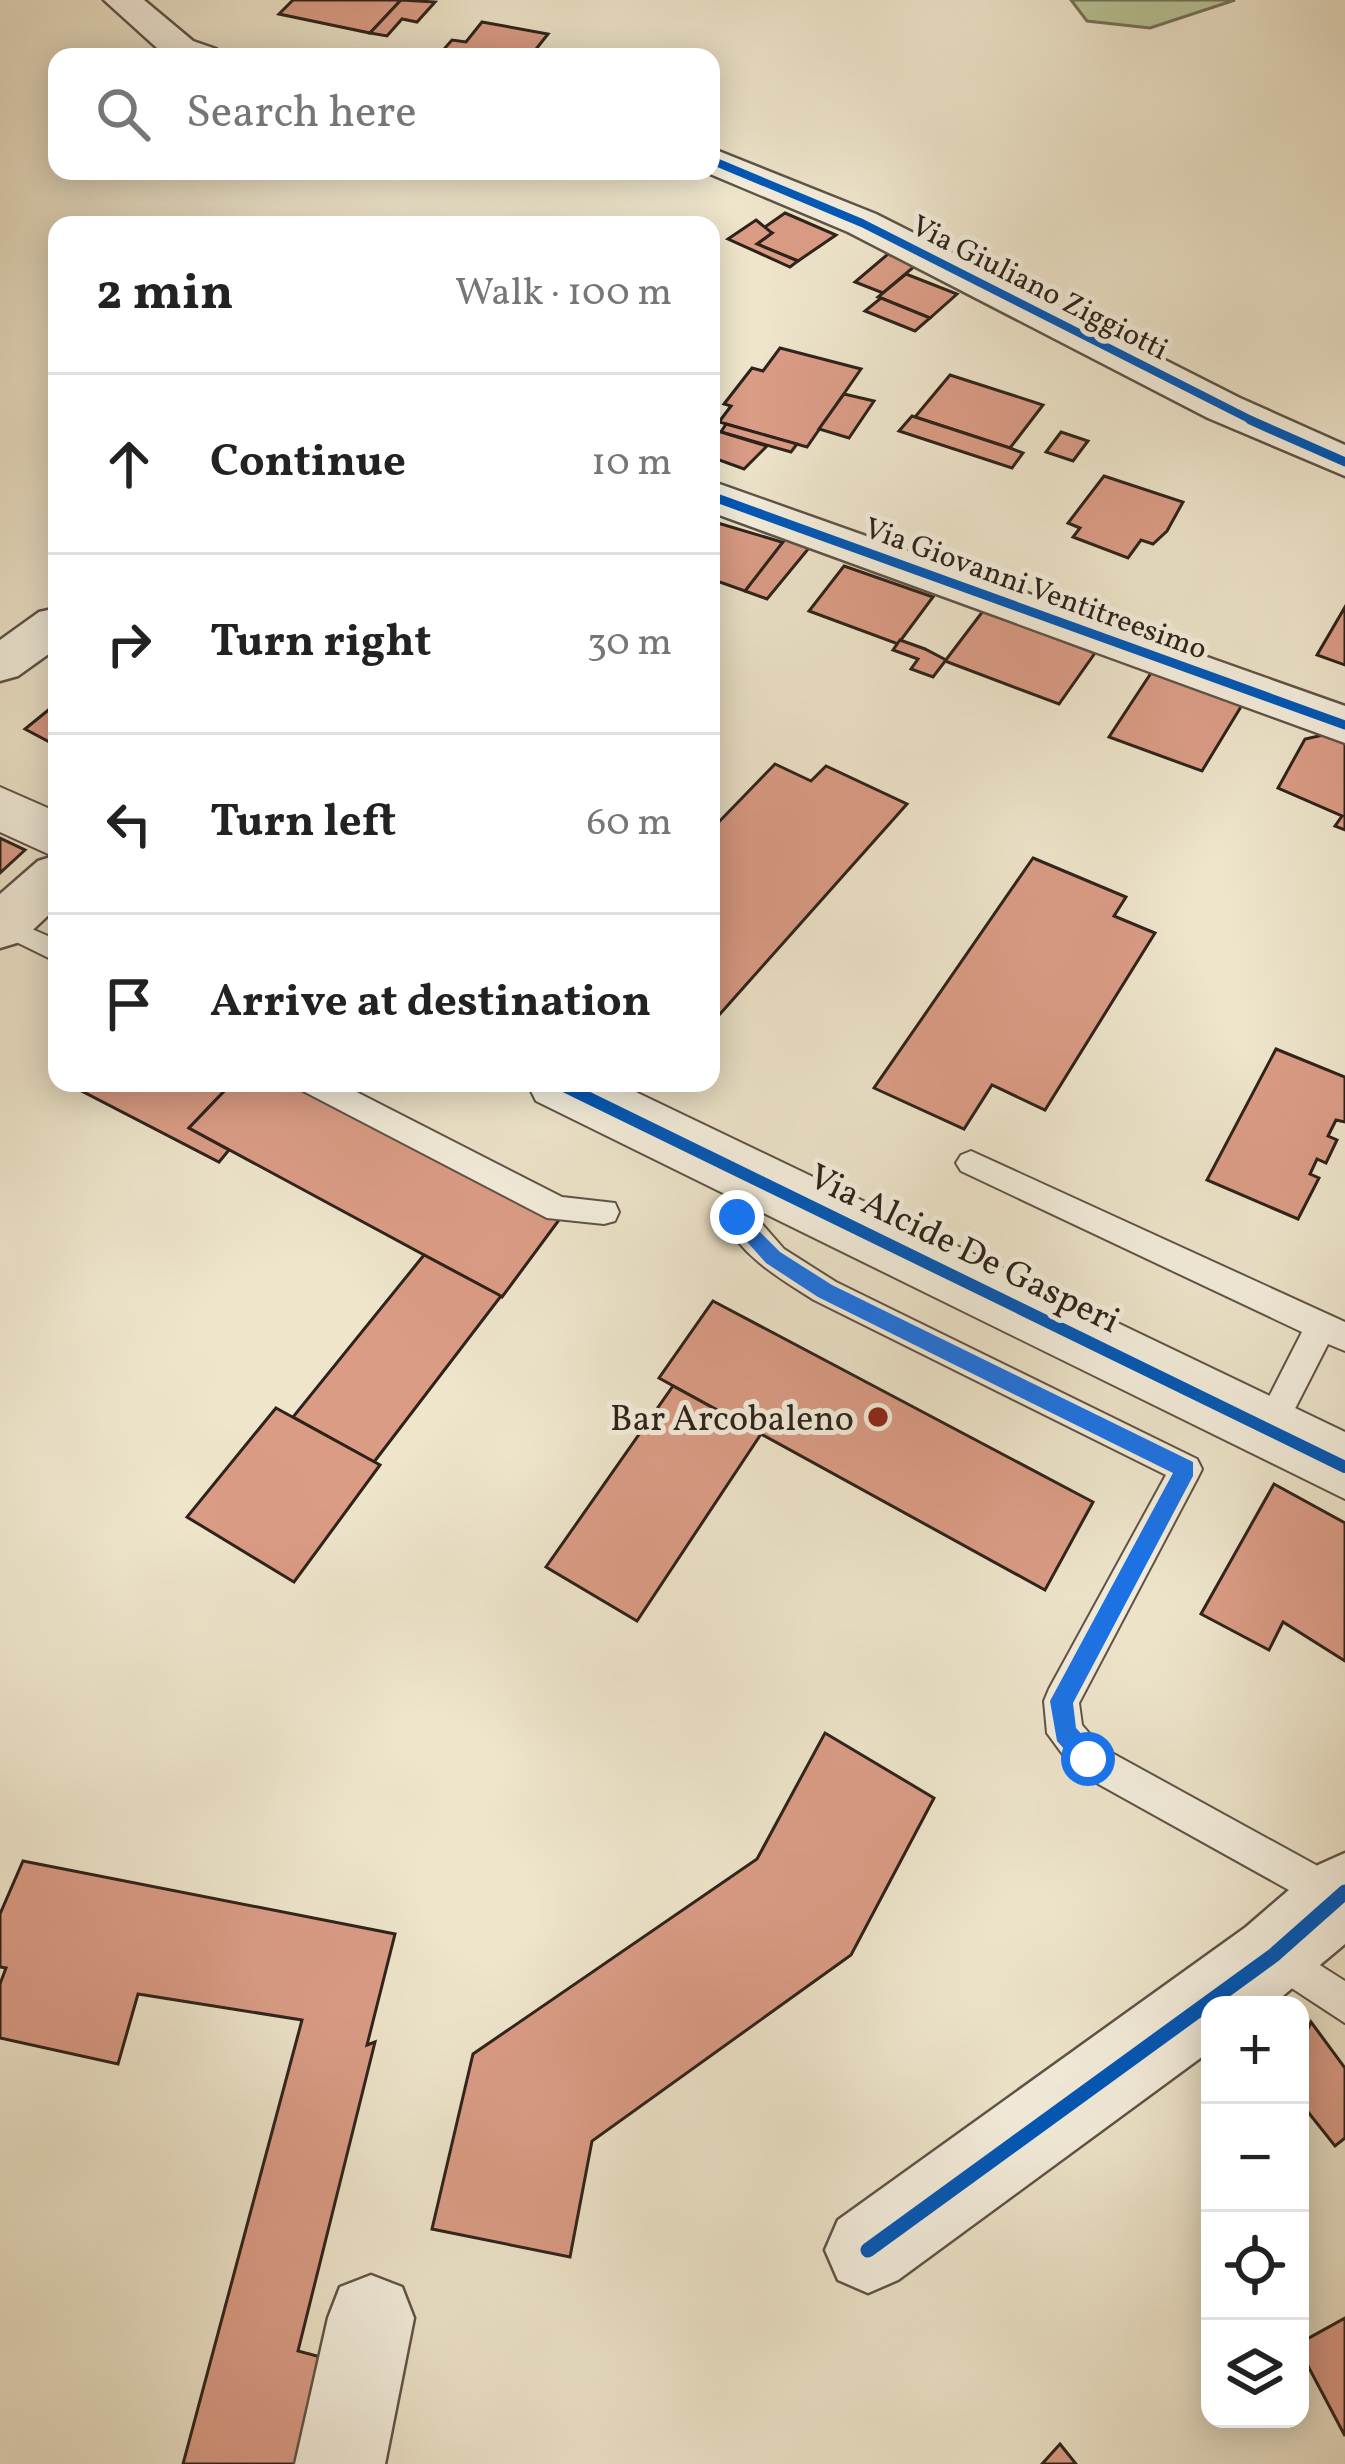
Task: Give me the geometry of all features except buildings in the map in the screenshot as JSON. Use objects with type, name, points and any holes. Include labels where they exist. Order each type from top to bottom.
[{"type":"street","points":[[122,0],[178,48]]},
{"type":"street","name":"Via Giuliano Ziggiotti","points":[[720,164],[862,223],[1224,409],[1345,462]]},
{"type":"street","name":"Via Giovanni Ventitreesimo","points":[[720,499],[1345,725]]},
{"type":"street","points":[[0,664],[48,631]]},
{"type":"street","points":[[0,807],[48,832]]},
{"type":"street","points":[[2,926],[48,883]]},
{"type":"street","name":"Via Alcide De Gasperi","points":[[577,1092],[1345,1466]]},
{"type":"street","points":[[868,2251],[1274,1955],[1343,1895]]},
{"type":"street","points":[[340,2464],[371,2318]]},
{"type":"lane","points":[[2,926],[48,948]]},
{"type":"lane","points":[[330,1092],[558,1209],[604,1212]]},
{"type":"lane","points":[[970,1163],[1333,1332],[1269,1427]]},
{"type":"lane","points":[[737,1217],[773,1258],[825,1291],[1186,1469],[1061,1701],[1065,1733],[1088,1759],[1343,1895]]},
{"type":"lane","points":[[1274,1955],[1345,2004]]},
{"type":"green space","points":[[1071,0],[1235,0],[1150,28],[1087,21]]},
{"type":"cycle path","points":[[720,164],[862,223],[1224,408],[1345,462]]},
{"type":"cycle path","points":[[720,499],[1345,725]]},
{"type":"cycle path","points":[[576,1092],[1345,1467]]},
{"type":"cycle path","points":[[868,2250],[1274,1955],[1345,1892]]},
{"type":"place","name":"Bar Arcobaleno","points":[[878,1417]]},
{"type":"route","points":[[737,1217],[773,1258],[825,1291],[1186,1469],[1061,1701],[1065,1733],[1088,1759]]}]
